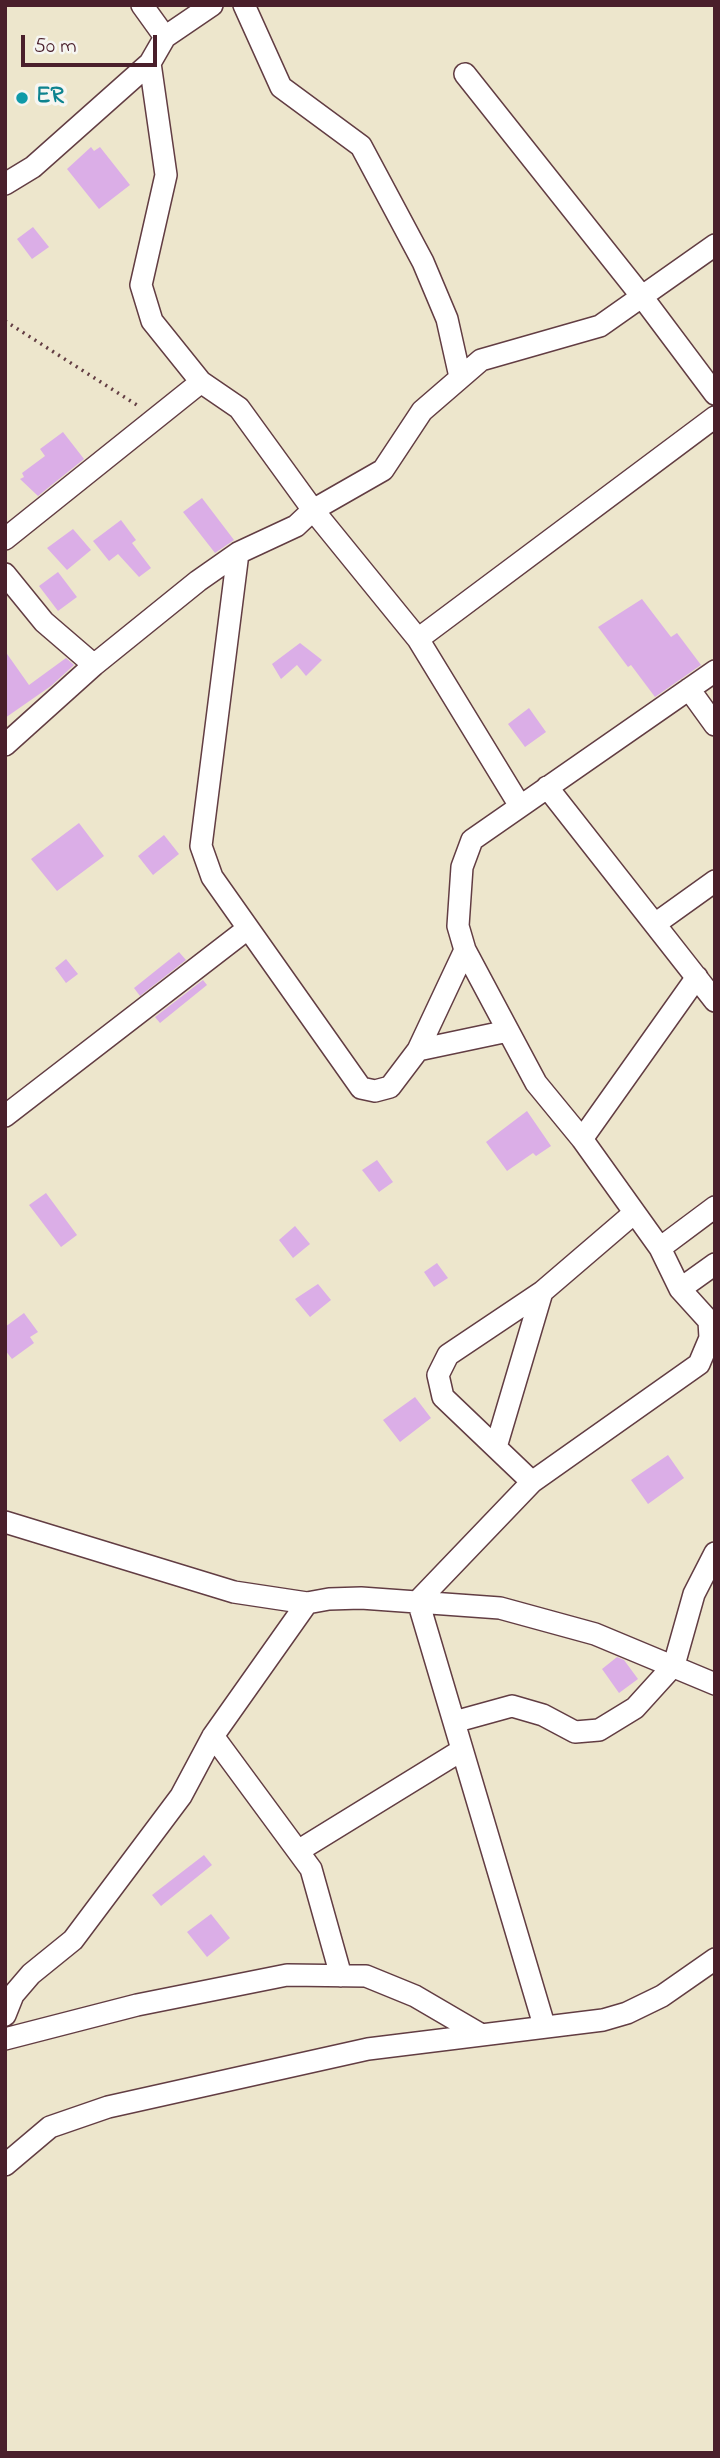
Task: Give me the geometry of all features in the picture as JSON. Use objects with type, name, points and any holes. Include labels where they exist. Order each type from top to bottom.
[{"type":"street","points":[[142,5],[165,37]]},
{"type":"street","points":[[5,184],[33,167],[150,63],[165,37],[212,5]]},
{"type":"street","points":[[244,5],[281,87],[361,146],[423,262],[447,319],[460,377]]},
{"type":"street","points":[[150,63],[166,175],[141,285],[152,321],[201,382],[239,408],[313,510],[418,639],[520,806]]},
{"type":"street","points":[[465,74],[643,298],[715,394]]},
{"type":"street","points":[[5,745],[94,665],[163,608],[238,554],[296,526],[313,510],[383,470],[422,411],[481,360],[600,326],[715,245]]},
{"type":"street","points":[[5,539],[201,382]]},
{"type":"street","points":[[418,639],[715,417]]},
{"type":"street","points":[[238,554],[201,846],[205,866],[246,930],[361,1088],[375,1091],[390,1087],[418,1049],[464,950]]},
{"type":"street","points":[[5,574],[44,622],[94,665]]},
{"type":"street","points":[[418,1601],[532,1482],[699,1364],[710,1338],[709,1321],[680,1289],[660,1248],[633,1214],[582,1139],[536,1083],[464,950],[458,926],[463,867],[472,840],[715,671]]},
{"type":"street","points":[[689,689],[715,725]]},
{"type":"street","points":[[547,787],[715,1002]]},
{"type":"street","points":[[655,925],[715,881]]},
{"type":"street","points":[[5,1116],[246,930]]},
{"type":"street","points":[[582,1139],[697,977]]},
{"type":"street","points":[[418,1049],[508,1031]]},
{"type":"street","points":[[660,1248],[715,1207]]},
{"type":"street","points":[[532,1482],[443,1397],[439,1375],[448,1355],[542,1292],[633,1214]]},
{"type":"street","points":[[680,1289],[715,1264]]},
{"type":"street","points":[[496,1447],[542,1292]]},
{"type":"street","points":[[5,1522],[234,1592],[307,1603],[330,1599],[418,1601],[500,1608],[595,1634],[715,1684]]},
{"type":"street","points":[[454,1722],[512,1706],[543,1715],[575,1732],[599,1730],[635,1708],[674,1665],[697,1585],[715,1553]]},
{"type":"street","points":[[418,1601],[544,2025]]},
{"type":"street","points":[[5,2015],[13,1995],[31,1974],[73,1940],[181,1796],[213,1736],[307,1603]]},
{"type":"street","points":[[213,1736],[315,1877],[341,1976]]},
{"type":"street","points":[[298,1851],[462,1750]]},
{"type":"street","points":[[5,2165],[50,2127],[108,2106],[368,2049],[544,2025],[603,2020],[627,2013],[688,1980],[715,1959]]},
{"type":"street","points":[[5,2039],[137,2005],[287,1975],[366,1976],[415,1996],[480,2034]]},
{"type":"path","points":[[5,321],[156,418]]},
{"type":"building","points":[[91,147],[94,151],[100,147],[130,185],[99,209],[67,169]]},
{"type":"building","points":[[33,227],[49,247],[32,259],[17,239]]},
{"type":"building","points":[[63,432],[84,459],[38,496],[20,479],[24,477],[22,473],[45,456],[40,449]]},
{"type":"building","points":[[202,498],[234,540],[215,553],[183,512]]},
{"type":"building","points":[[121,520],[136,540],[132,543],[151,568],[139,577],[118,554],[109,561],[93,541]]},
{"type":"building","points":[[73,529],[91,550],[67,570],[47,548]]},
{"type":"building","points":[[58,572],[77,597],[58,611],[39,586]]},
{"type":"building","points":[[642,599],[671,637],[677,633],[701,665],[655,697],[598,627]]},
{"type":"building","points":[[300,643],[322,660],[306,676],[297,665],[281,679],[272,664]]},
{"type":"building","points":[[5,651],[29,685],[66,658],[74,665],[51,686],[5,718]]},
{"type":"building","points":[[529,708],[546,732],[525,747],[508,724]]},
{"type":"building","points":[[79,823],[104,856],[57,891],[31,859]]},
{"type":"building","points":[[164,835],[179,854],[153,875],[138,856]]},
{"type":"building","points":[[179,952],[186,960],[140,996],[134,988]]},
{"type":"building","points":[[66,959],[78,974],[66,983],[55,968]]},
{"type":"building","points":[[203,980],[207,985],[160,1023],[155,1017]]},
{"type":"building","points":[[527,1111],[551,1146],[536,1156],[533,1153],[507,1171],[486,1142]]},
{"type":"building","points":[[377,1160],[393,1182],[379,1192],[362,1170]]},
{"type":"building","points":[[46,1193],[77,1235],[61,1247],[29,1205]]},
{"type":"building","points":[[295,1226],[310,1244],[293,1258],[279,1240]]},
{"type":"building","points":[[437,1263],[448,1278],[434,1287],[424,1272]]},
{"type":"building","points":[[318,1284],[331,1300],[310,1317],[295,1299]]},
{"type":"building","points":[[24,1313],[38,1332],[30,1337],[34,1343],[12,1359],[5,1350],[5,1327]]},
{"type":"building","points":[[415,1397],[431,1418],[400,1442],[383,1420]]},
{"type":"building","points":[[668,1455],[684,1478],[648,1504],[631,1480]]},
{"type":"building","points":[[617,1657],[624,1660],[638,1679],[619,1693],[602,1669]]},
{"type":"building","points":[[204,1855],[212,1865],[161,1906],[152,1895]]},
{"type":"building","points":[[211,1914],[230,1938],[207,1957],[187,1932]]},
{"type":"place","name":"ER","points":[[22,98]]}]
